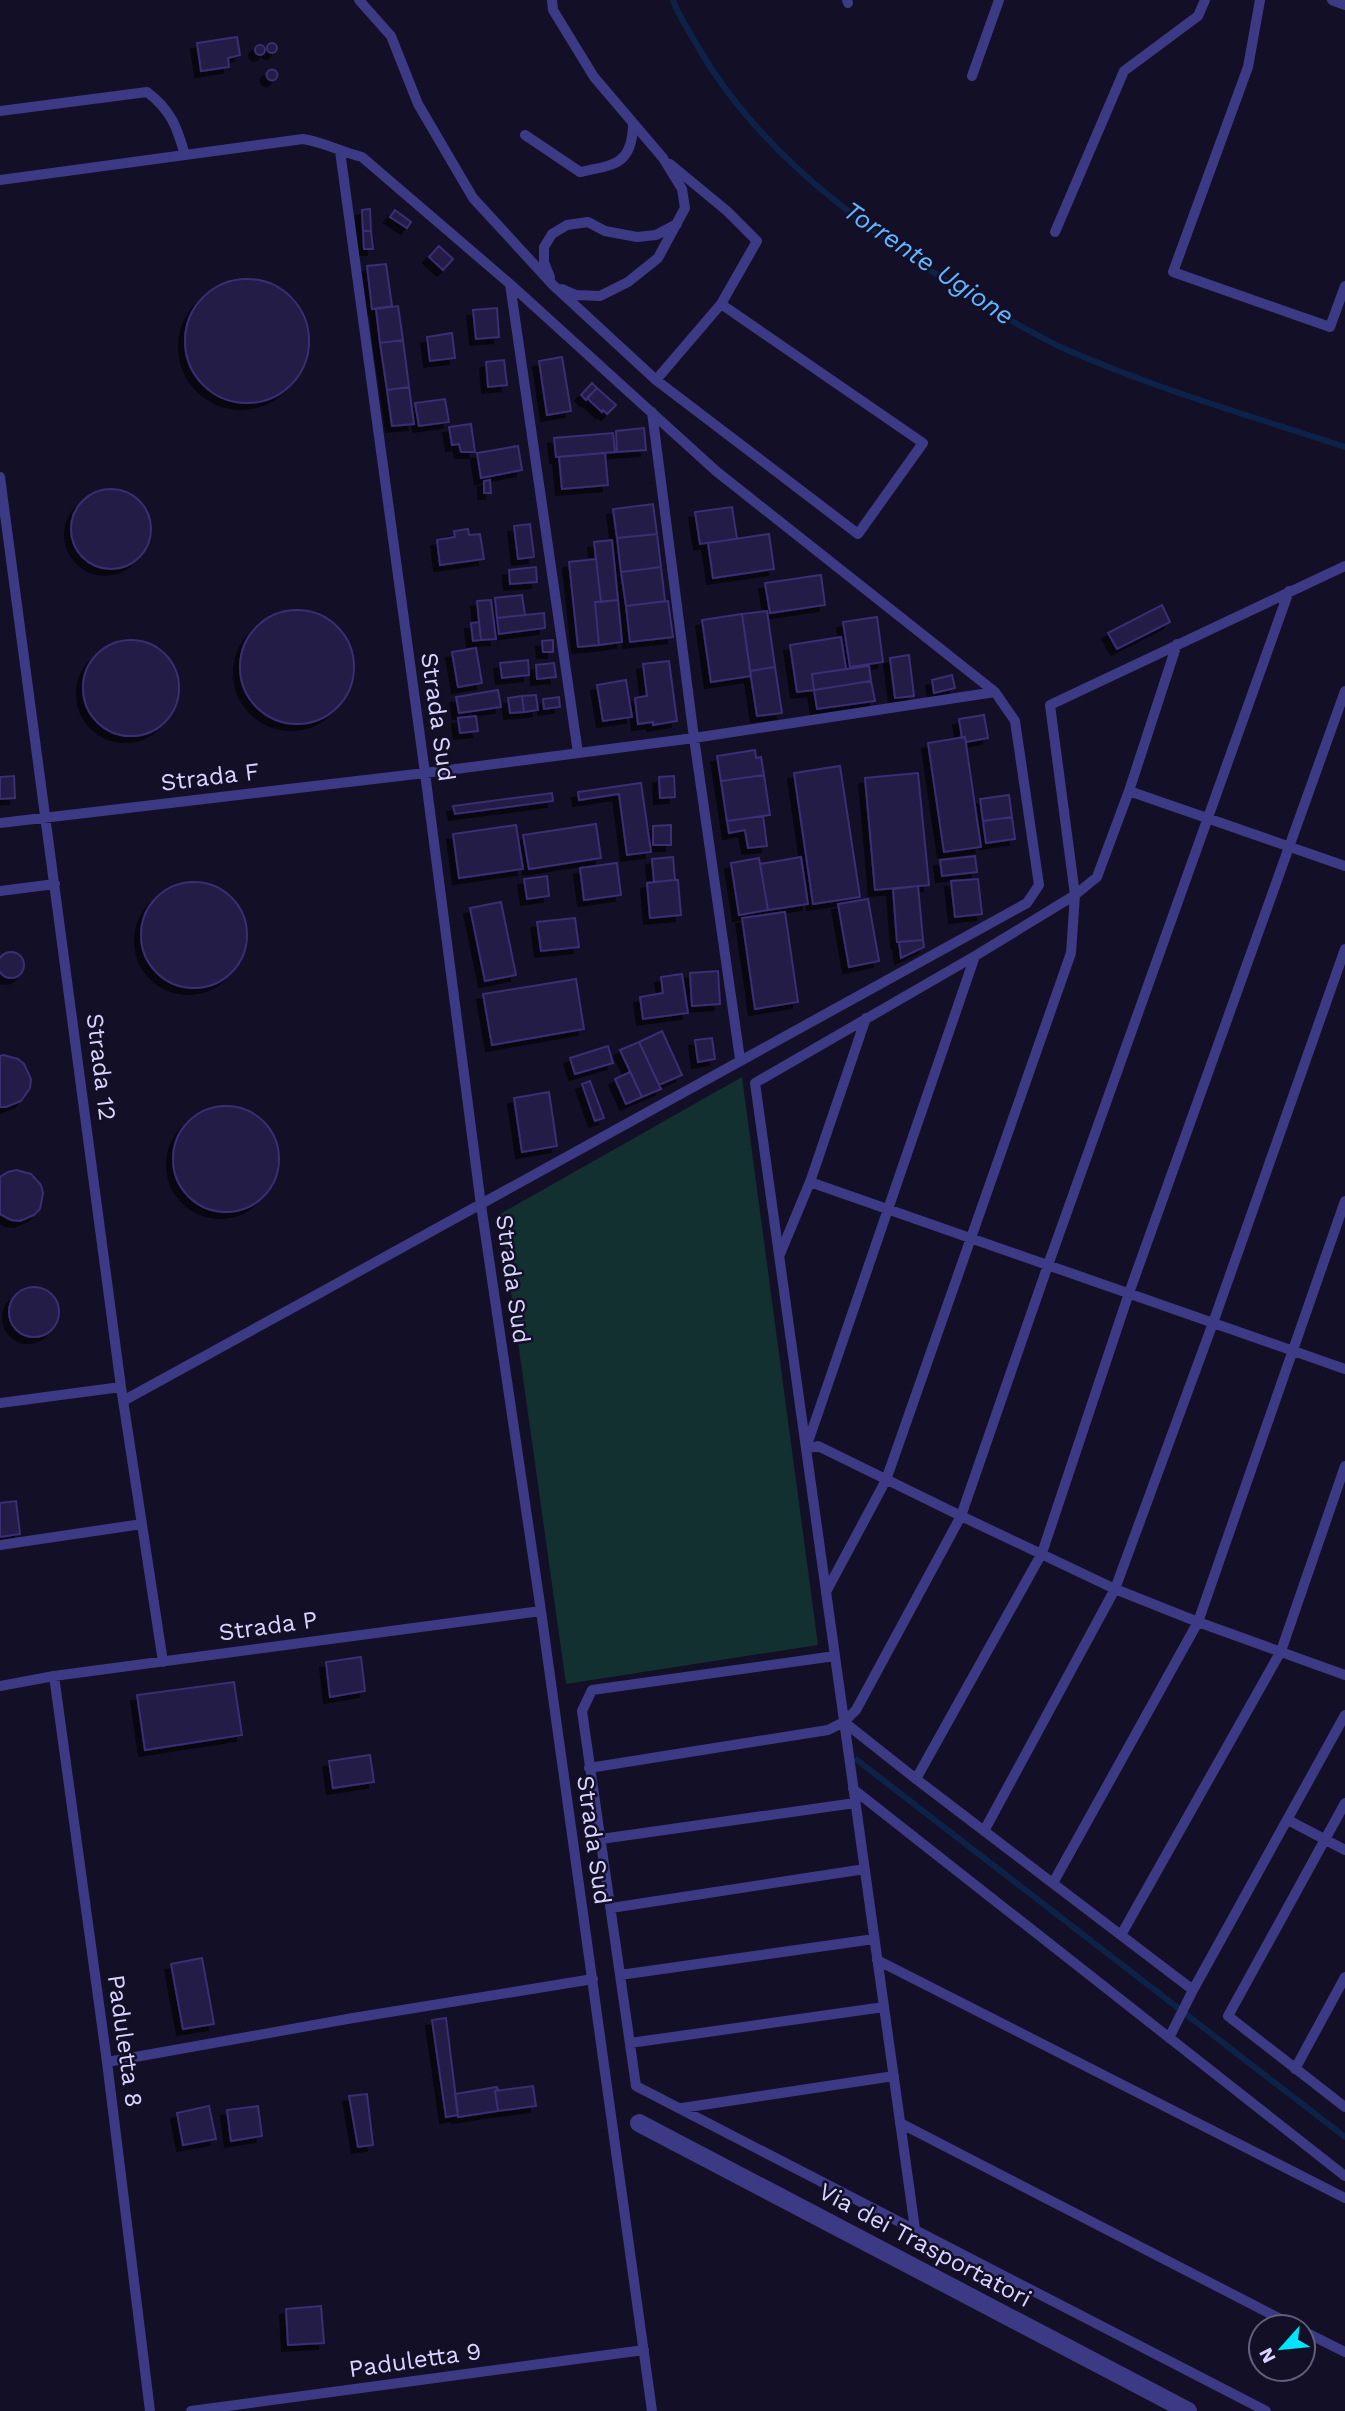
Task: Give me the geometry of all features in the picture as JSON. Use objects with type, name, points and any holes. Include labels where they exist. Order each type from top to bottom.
[{"type":"street","name":"Via dei Trasportatori","points":[[639,2123],[1188,2411]]},
{"type":"lane","points":[[359,0],[391,36],[418,104],[473,198],[553,285],[656,380],[858,534],[923,443],[720,304]]},
{"type":"lane","points":[[552,0],[553,10],[594,77],[633,125],[663,158],[727,211],[757,241],[720,304],[656,380]]},
{"type":"lane","points":[[972,76],[999,0]]},
{"type":"lane","points":[[1055,232],[1124,71],[1198,16],[1205,0]]},
{"type":"lane","points":[[1260,0],[1248,66],[1173,272],[1330,327],[1345,286]]},
{"type":"lane","points":[[1332,0],[1345,5]]},
{"type":"lane","points":[[0,111],[147,92],[164,104],[177,129],[185,155]]},
{"type":"lane","points":[[525,135],[580,172],[623,159],[632,145],[633,125]]},
{"type":"lane","points":[[0,180],[303,139],[362,157],[510,284],[716,471],[995,692],[1015,721],[1039,885],[1027,903],[123,1401]]},
{"type":"lane","name":"Strada Sud","points":[[340,152],[481,1205],[541,1611],[652,2411]]},
{"type":"lane","points":[[663,158],[681,189],[685,208],[677,224],[658,258],[628,282],[600,296],[576,295],[553,285],[544,262],[544,247],[552,234],[567,225],[588,222],[605,230],[637,237],[656,235],[677,224]]},
{"type":"lane","points":[[510,284],[578,753]]},
{"type":"lane","points":[[652,412],[694,738],[740,1059]]},
{"type":"lane","name":"Strada 12","points":[[0,477],[121,1387],[163,1662]]},
{"type":"lane","points":[[826,1592],[886,1480],[1072,953],[1075,895],[1050,705],[1345,566]]},
{"type":"lane","points":[[589,1768],[828,1730],[844,1722],[856,1710],[961,1516],[1289,591]]},
{"type":"lane","points":[[915,2229],[755,1083],[975,956],[1075,895],[1097,877],[1129,791],[1177,644]]},
{"type":"lane","points":[[915,1779],[1042,1553],[1129,1293],[1345,691]]},
{"type":"lane","name":"Strada F","points":[[0,823],[694,738],[995,692]]},
{"type":"lane","points":[[1129,791],[1345,866]]},
{"type":"lane","points":[[0,891],[55,884]]},
{"type":"lane","points":[[985,1831],[1115,1589],[1213,1323],[1345,949]]},
{"type":"lane","points":[[806,1449],[975,956]]},
{"type":"lane","points":[[779,1257],[810,1182],[866,1018]]},
{"type":"lane","points":[[810,1182],[1345,1369]]},
{"type":"lane","points":[[1053,1883],[1198,1622],[1345,1201]]},
{"type":"lane","points":[[0,1403],[121,1387]]},
{"type":"lane","points":[[806,1449],[818,1446],[1115,1589],[1345,1675]]},
{"type":"lane","points":[[1121,1935],[1281,1651],[1345,1466]]},
{"type":"lane","points":[[0,1545],[142,1524]]},
{"type":"lane","name":"Strada P","points":[[0,1686],[54,1676],[541,1611]]},
{"type":"lane","points":[[835,1656],[592,1689],[582,1711],[636,2086],[1266,2411]]},
{"type":"lane","name":"Paduletta 8","points":[[54,1676],[107,2062],[150,2411]]},
{"type":"lane","points":[[1169,2038],[1191,1995],[1292,1822],[1345,1715]]},
{"type":"lane","points":[[844,1722],[1121,1935],[1191,1995]]},
{"type":"lane","points":[[853,1789],[1345,2176]]},
{"type":"lane","points":[[601,1839],[855,1803]]},
{"type":"lane","points":[[1345,1803],[1228,2016],[1345,2107]]},
{"type":"lane","points":[[1292,1822],[1345,1850]]},
{"type":"lane","points":[[611,1908],[865,1869]]},
{"type":"lane","points":[[620,1975],[874,1939]]},
{"type":"lane","points":[[877,1960],[1345,2198]]},
{"type":"lane","points":[[1296,2069],[1345,1977]]},
{"type":"lane","points":[[107,2062],[593,1979]]},
{"type":"lane","points":[[630,2043],[884,2007]]},
{"type":"lane","points":[[682,2108],[894,2076]]},
{"type":"lane","points":[[900,2123],[1269,2313]]},
{"type":"lane","points":[[1317,2338],[1345,2352]]},
{"type":"lane","name":"Paduletta 9","points":[[191,2411],[644,2350]]},
{"type":"green space","points":[[742,1077],[818,1645],[566,1684],[500,1214]]},
{"type":"building","points":[[237,37],[240,55],[228,58],[229,67],[201,71],[197,43]]},
{"type":"building","points":[[272,43],[276,44],[276,52],[272,53],[268,52],[267,48],[268,44]]},
{"type":"building","points":[[260,45],[265,50],[260,55],[255,50]]},
{"type":"building","points":[[272,69],[278,75],[272,81],[266,75]]},
{"type":"building","points":[[370,209],[371,231],[363,231],[362,210]]},
{"type":"building","points":[[395,210],[411,222],[407,228],[390,217]]},
{"type":"building","points":[[363,231],[371,231],[373,249],[364,249]]},
{"type":"building","points":[[439,246],[453,259],[443,270],[429,257]]},
{"type":"building","points":[[386,264],[392,306],[372,309],[367,266]]},
{"type":"building","points":[[247,279],[271,283],[291,297],[305,317],[309,341],[305,365],[291,385],[271,399],[247,403],[223,399],[203,385],[189,365],[185,341],[189,317],[203,297],[223,283]]},
{"type":"building","points":[[398,306],[403,340],[380,343],[376,309]]},
{"type":"building","points":[[497,308],[499,337],[476,339],[473,310]]},
{"type":"building","points":[[452,333],[455,358],[430,361],[427,337]]},
{"type":"building","points":[[403,340],[409,387],[387,390],[380,343]]},
{"type":"building","points":[[562,357],[571,411],[547,415],[539,361]]},
{"type":"building","points":[[504,360],[507,385],[488,387],[486,362]]},
{"type":"building","points":[[592,383],[597,388],[586,400],[581,395]]},
{"type":"building","points":[[409,387],[414,424],[392,426],[387,390]]},
{"type":"building","points":[[597,388],[616,405],[607,414],[587,398]]},
{"type":"building","points":[[445,399],[449,422],[419,426],[415,403]]},
{"type":"building","points":[[471,424],[475,452],[461,452],[459,444],[452,445],[449,427]]},
{"type":"building","points":[[644,428],[646,450],[617,452],[616,431]]},
{"type":"building","points":[[613,433],[615,452],[556,457],[554,438]]},
{"type":"building","points":[[518,446],[522,470],[481,478],[477,453]]},
{"type":"building","points":[[605,453],[608,485],[562,489],[559,457]]},
{"type":"building","points":[[490,480],[491,493],[484,493],[484,481]]},
{"type":"building","points":[[111,489],[126,492],[139,501],[148,514],[151,529],[148,544],[139,557],[126,566],[111,569],[96,566],[83,557],[74,544],[71,529],[74,514],[83,501],[96,492]]},
{"type":"building","points":[[653,504],[657,534],[617,538],[613,509]]},
{"type":"building","points":[[732,507],[737,539],[700,544],[695,512]]},
{"type":"building","points":[[530,524],[534,557],[518,559],[514,526]]},
{"type":"building","points":[[468,529],[469,535],[480,534],[484,559],[440,565],[437,540],[455,537],[454,531]]},
{"type":"building","points":[[657,534],[661,567],[621,572],[617,538]]},
{"type":"building","points":[[769,534],[774,569],[713,578],[708,543]]},
{"type":"building","points":[[612,540],[618,600],[601,602],[594,542]]},
{"type":"building","points":[[596,559],[601,602],[595,602],[599,645],[578,647],[569,562]]},
{"type":"building","points":[[536,567],[537,582],[510,584],[509,570]]},
{"type":"building","points":[[661,567],[665,601],[626,606],[621,572]]},
{"type":"building","points":[[821,575],[825,605],[770,613],[765,583]]},
{"type":"building","points":[[522,595],[525,615],[497,618],[495,598]]},
{"type":"building","points":[[491,600],[496,639],[481,640],[477,601]]},
{"type":"building","points":[[618,600],[622,642],[599,645],[595,602]]},
{"type":"building","points":[[668,601],[673,637],[630,642],[626,606]]},
{"type":"building","points":[[1162,605],[1170,622],[1117,649],[1108,633]]},
{"type":"building","points":[[297,610],[319,614],[337,627],[350,645],[354,667],[350,689],[337,707],[319,720],[297,724],[275,720],[257,707],[244,689],[240,667],[244,645],[257,627],[275,614]]},
{"type":"building","points":[[767,611],[775,667],[750,671],[742,614]]},
{"type":"building","points":[[544,613],[545,628],[499,634],[497,618]]},
{"type":"building","points":[[742,614],[751,676],[711,682],[702,620]]},
{"type":"building","points":[[877,617],[883,662],[850,667],[843,622]]},
{"type":"building","points":[[479,622],[481,640],[473,641],[471,623]]},
{"type":"building","points":[[841,637],[846,669],[812,674],[814,690],[797,692],[790,645]]},
{"type":"building","points":[[131,640],[149,644],[165,654],[175,670],[179,688],[175,706],[165,722],[149,732],[131,736],[113,732],[97,722],[87,706],[83,688],[87,670],[97,654],[113,644]]},
{"type":"building","points":[[553,640],[553,652],[543,652],[542,641]]},
{"type":"building","points":[[476,648],[482,683],[458,687],[452,652]]},
{"type":"building","points":[[909,655],[914,696],[895,698],[890,658]]},
{"type":"building","points":[[528,660],[529,675],[502,678],[500,663]]},
{"type":"building","points":[[669,661],[677,721],[653,725],[653,722],[638,724],[635,698],[647,696],[643,664]]},
{"type":"building","points":[[554,663],[556,677],[537,679],[536,665]]},
{"type":"building","points":[[869,666],[871,681],[814,690],[812,674]]},
{"type":"building","points":[[775,667],[782,713],[757,716],[750,671]]},
{"type":"building","points":[[952,675],[955,688],[934,693],[932,680]]},
{"type":"building","points":[[626,680],[632,717],[603,721],[597,685]]},
{"type":"building","points":[[871,681],[875,701],[817,709],[814,690]]},
{"type":"building","points":[[498,690],[501,707],[459,713],[456,697]]},
{"type":"building","points":[[536,695],[538,710],[524,712],[522,696]]},
{"type":"building","points":[[522,696],[524,712],[510,713],[508,698]]},
{"type":"building","points":[[559,697],[560,707],[544,709],[543,699]]},
{"type":"building","points":[[984,715],[988,738],[966,742],[965,737],[962,738],[959,719]]},
{"type":"building","points":[[476,716],[478,731],[460,733],[458,718]]},
{"type":"building","points":[[965,737],[981,847],[944,852],[928,743]]},
{"type":"building","points":[[755,750],[756,758],[761,757],[764,775],[721,781],[717,756]]},
{"type":"building","points":[[840,766],[860,897],[813,904],[794,773]]},
{"type":"building","points":[[918,773],[929,885],[875,890],[865,778]]},
{"type":"building","points":[[764,775],[770,815],[727,821],[721,781]]},
{"type":"building","points":[[14,776],[15,798],[0,799],[0,777]]},
{"type":"building","points":[[674,776],[675,797],[660,798],[659,777]]},
{"type":"building","points":[[641,783],[651,852],[627,855],[619,794],[579,800],[578,792]]},
{"type":"building","points":[[552,793],[553,801],[455,814],[453,806]]},
{"type":"building","points":[[1009,795],[1012,817],[983,821],[980,799]]},
{"type":"building","points":[[763,816],[767,846],[748,848],[745,830],[729,833],[727,821]]},
{"type":"building","points":[[1012,817],[1015,839],[986,843],[983,821]]},
{"type":"building","points":[[596,824],[601,858],[529,869],[523,835]]},
{"type":"building","points":[[516,825],[523,869],[459,878],[453,834]]},
{"type":"building","points":[[671,825],[671,845],[653,845],[653,826]]},
{"type":"building","points":[[975,856],[977,872],[942,876],[940,860]]},
{"type":"building","points":[[673,857],[675,880],[654,882],[652,859]]},
{"type":"building","points":[[801,857],[808,904],[768,910],[760,864]]},
{"type":"building","points":[[759,858],[768,910],[739,915],[731,863]]},
{"type":"building","points":[[617,863],[621,895],[584,900],[580,868]]},
{"type":"building","points":[[547,876],[549,896],[527,899],[524,879]]},
{"type":"building","points":[[978,879],[982,914],[955,917],[951,881]]},
{"type":"building","points":[[678,880],[681,915],[650,918],[647,883]]},
{"type":"building","points":[[194,882],[214,886],[231,898],[243,915],[247,935],[243,955],[231,972],[214,984],[194,988],[174,984],[157,972],[145,955],[141,935],[145,915],[157,898],[174,886]]},
{"type":"building","points":[[918,886],[923,940],[897,942],[893,889]]},
{"type":"building","points":[[868,899],[879,961],[849,967],[838,904]]},
{"type":"building","points":[[501,902],[516,975],[485,981],[470,908]]},
{"type":"building","points":[[785,912],[798,1002],[755,1009],[742,918]]},
{"type":"building","points":[[575,918],[579,947],[541,951],[537,922]]},
{"type":"building","points":[[923,940],[924,947],[901,958],[899,942]]},
{"type":"building","points":[[11,952],[20,956],[24,965],[20,974],[11,978],[2,974],[-2,965],[2,956]]},
{"type":"building","points":[[718,971],[720,1004],[692,1006],[690,973]]},
{"type":"building","points":[[682,974],[688,1013],[643,1019],[640,997],[663,993],[661,977]]},
{"type":"building","points":[[576,979],[584,1029],[492,1045],[483,994]]},
{"type":"building","points":[[662,1031],[682,1075],[659,1085],[639,1042]]},
{"type":"building","points":[[712,1038],[715,1059],[698,1062],[695,1040]]},
{"type":"building","points":[[639,1042],[661,1089],[642,1097],[620,1050]]},
{"type":"building","points":[[608,1046],[613,1063],[575,1074],[570,1058]]},
{"type":"building","points":[[0,1056],[18,1059],[24,1064],[31,1079],[30,1088],[21,1101],[0,1107]]},
{"type":"building","points":[[630,1072],[642,1097],[626,1104],[615,1079]]},
{"type":"building","points":[[590,1081],[604,1118],[595,1121],[582,1084]]},
{"type":"building","points":[[549,1092],[557,1146],[522,1152],[514,1098]]},
{"type":"building","points":[[226,1106],[246,1110],[263,1122],[275,1139],[279,1159],[275,1179],[263,1196],[246,1208],[226,1212],[206,1208],[189,1196],[177,1179],[173,1159],[177,1139],[189,1122],[206,1110]]},
{"type":"building","points":[[16,1170],[31,1174],[41,1185],[43,1193],[40,1209],[20,1221],[0,1214],[0,1177]]},
{"type":"building","points":[[24,1288],[44,1288],[58,1302],[58,1322],[44,1336],[24,1336],[10,1322],[10,1302]]},
{"type":"building","points":[[16,1501],[20,1534],[0,1537],[0,1503]]},
{"type":"building","points":[[361,1657],[365,1691],[330,1697],[326,1662]]},
{"type":"building","points":[[234,1682],[242,1735],[145,1750],[137,1695]]},
{"type":"building","points":[[370,1755],[374,1782],[333,1788],[329,1761]]},
{"type":"building","points":[[202,1958],[214,2024],[183,2029],[171,1964]]},
{"type":"building","points":[[446,2018],[458,2115],[446,2117],[432,2020]]},
{"type":"building","points":[[533,2086],[536,2106],[498,2111],[495,2091]]},
{"type":"building","points":[[497,2087],[498,2090],[495,2091],[498,2111],[458,2117],[455,2094]]},
{"type":"building","points":[[367,2094],[373,2145],[358,2147],[349,2096]]},
{"type":"building","points":[[209,2106],[216,2139],[183,2145],[177,2113]]},
{"type":"building","points":[[258,2106],[262,2136],[231,2141],[227,2110]]},
{"type":"building","points":[[321,2306],[324,2343],[288,2345],[286,2309]]},
{"type":"waterway","name":"Torrente Ugione","points":[[673,0],[683,22],[717,77],[768,139],[826,193],[924,266],[993,310],[1065,349],[1169,389],[1345,447]]},
{"type":"waterway","points":[[857,1760],[1345,2137]]}]
